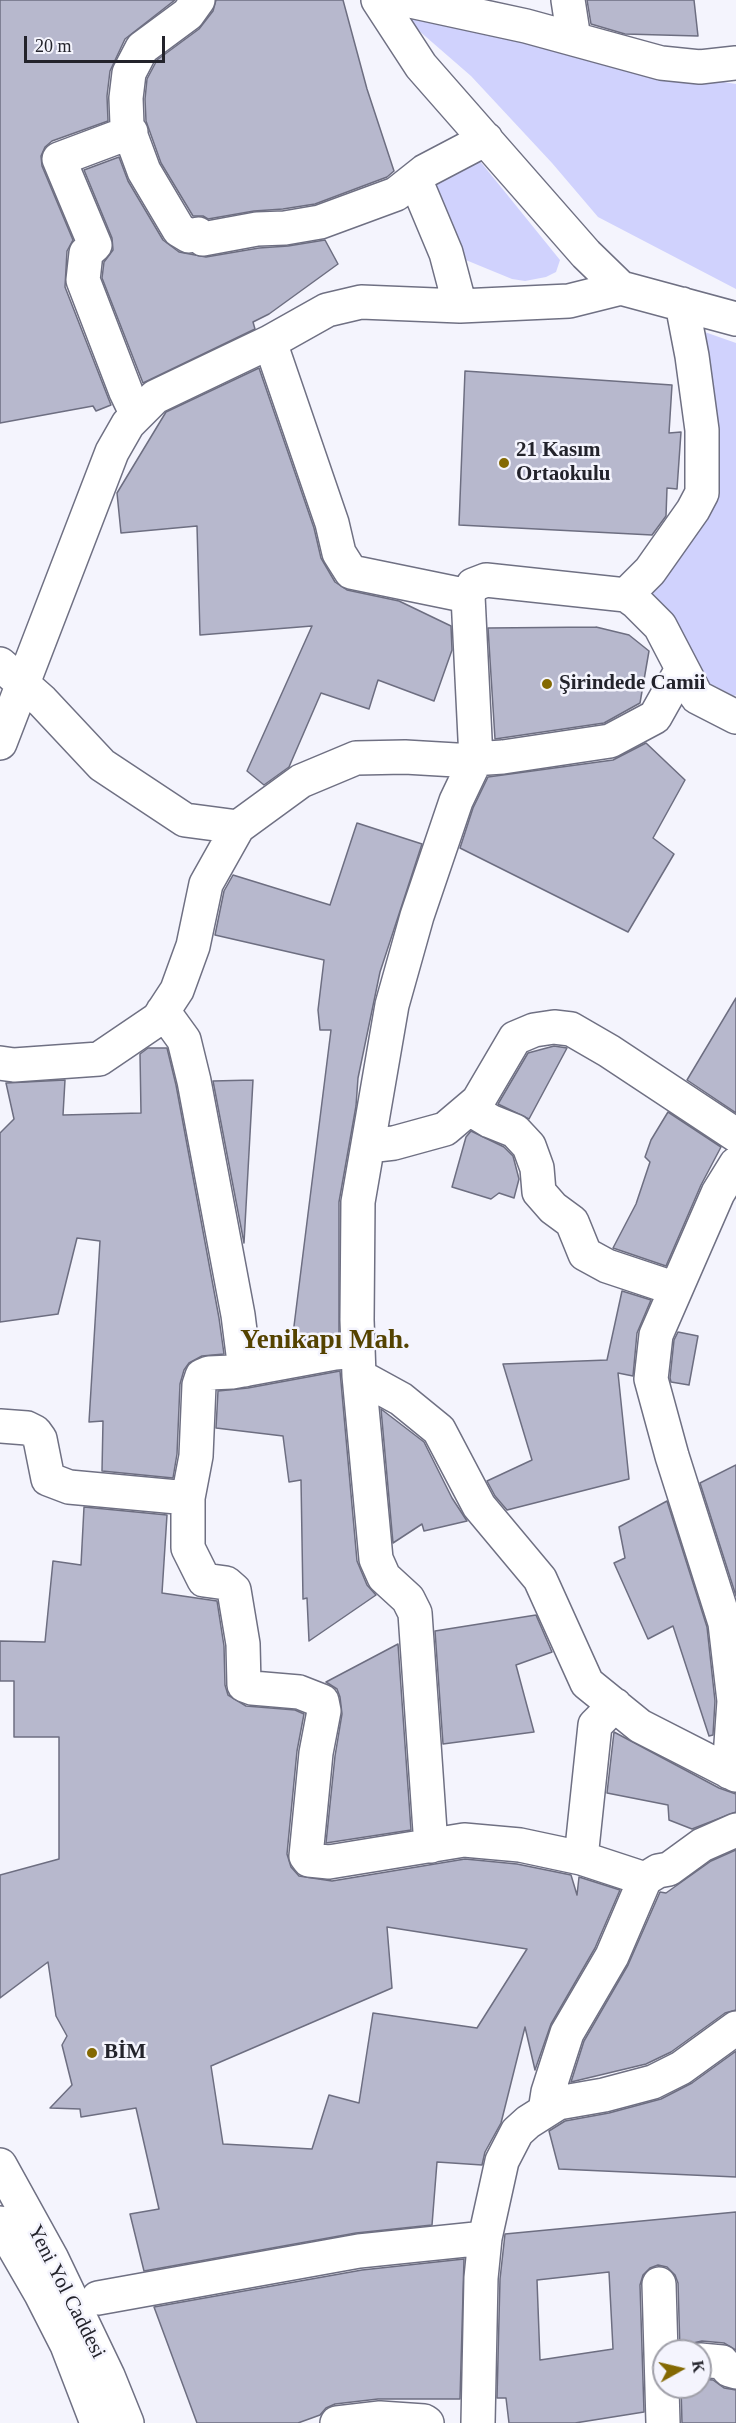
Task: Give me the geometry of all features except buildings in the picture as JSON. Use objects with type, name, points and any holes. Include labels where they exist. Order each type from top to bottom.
[{"type":"street","points":[[198,0],[188,14],[142,48],[129,73],[126,98],[127,125],[144,171],[179,230],[189,236],[198,234],[203,239],[257,229],[285,228],[320,222],[396,194],[425,171],[486,139]]},
{"type":"street","points":[[378,0],[421,66],[586,254],[621,288]]},
{"type":"street","points":[[406,0],[526,26],[661,63],[700,67],[736,63]]},
{"type":"street","points":[[568,0],[574,39]]},
{"type":"street","points":[[130,132],[59,159],[95,245],[86,253],[83,280],[137,415]]},
{"type":"street","points":[[415,179],[446,253],[460,306]]},
{"type":"street","points":[[0,743],[12,674],[112,452],[128,424],[155,397],[270,342],[327,309],[361,302],[460,306],[569,301],[621,288],[736,319]]},
{"type":"street","points":[[626,595],[650,571],[693,510],[702,493],[702,430],[682,304]]},
{"type":"street","points":[[270,342],[332,523],[339,553],[351,572],[468,596]]},
{"type":"street","points":[[431,1846],[415,1613],[408,1599],[384,1577],[376,1559],[358,1363],[358,1202],[392,1005],[424,895],[456,801],[476,759],[468,596],[473,585],[486,580],[626,595],[660,626],[697,697],[736,717]]},
{"type":"street","points":[[0,1063],[14,1065],[99,1059],[150,1025],[177,990],[193,946],[206,884],[238,827],[301,781],[356,758],[476,759],[610,741],[655,717],[682,669]]},
{"type":"street","points":[[12,674],[42,701],[102,765],[184,820],[238,827]]},
{"type":"street","points":[[163,1011],[184,1040],[194,1081],[238,1315],[245,1370]]},
{"type":"street","points":[[368,1146],[394,1143],[445,1129],[478,1101],[515,1038],[534,1030],[554,1027],[571,1029],[609,1051],[736,1135]]},
{"type":"street","points":[[470,1109],[490,1121],[515,1131],[529,1146],[537,1168],[539,1192],[553,1208],[572,1222],[585,1254],[607,1266],[676,1289]]},
{"type":"street","points":[[645,1879],[581,1858],[520,1845],[464,1840],[329,1862],[309,1860],[306,1856],[316,1753],[324,1711],[322,1701],[299,1692],[252,1688],[244,1685],[243,1644],[234,1590],[226,1583],[204,1580],[188,1548],[188,1498],[196,1456],[199,1385],[202,1376],[335,1353],[358,1363],[439,1430],[479,1506],[540,1579],[587,1683],[640,1726],[732,1774],[734,1701],[725,1623],[672,1456],[651,1379],[656,1335],[718,1193],[736,1164]]},
{"type":"street","points":[[0,1426],[27,1428],[35,1432],[40,1439],[48,1479],[69,1487],[188,1498]]},
{"type":"street","points":[[581,1858],[595,1725],[615,1705]]},
{"type":"street","points":[[545,2111],[548,2092],[567,2033],[612,1956],[645,1879],[658,1871],[669,1869],[702,1845],[736,1830]]},
{"type":"street","points":[[478,2423],[481,2278],[485,2238],[502,2161],[516,2132],[558,2103],[604,2095],[653,2082],[681,2068],[736,2028]]},
{"type":"street","name":"Yeni Yol Caddesi","points":[[0,2165],[52,2259],[108,2376],[127,2423]]},
{"type":"street","name":"Yeni Yol Caddesi","points":[[0,2223],[42,2294],[67,2345],[97,2423]]},
{"type":"street","points":[[98,2298],[359,2251],[485,2238]]},
{"type":"street","points":[[659,2284],[661,2339]]},
{"type":"street","points":[[712,2361],[722,2362],[729,2370],[736,2372]]},
{"type":"street","points":[[663,2399],[663,2423]]},
{"type":"street","points":[[337,2423],[380,2418],[427,2423]]},
{"type":"shaded area","points":[[404,7],[667,73],[736,84],[736,289],[598,217],[552,163],[471,76],[410,23]]},
{"type":"shaded area","points":[[475,155],[560,260],[556,272],[546,277],[525,281],[512,279],[456,256],[428,174]]},
{"type":"shaded area","points":[[699,330],[736,343],[736,695],[734,696],[705,681],[649,597],[703,511]]},
{"type":"place","name":"21 Kasım Ortaokulu","points":[[504,463]]},
{"type":"place","name":"Şirindede Camii","points":[[547,684]]},
{"type":"place","name":"BİM","points":[[92,2053]]},
{"type":"district","name":"Yenikapı Mah.","points":[[325,1341]]}]
